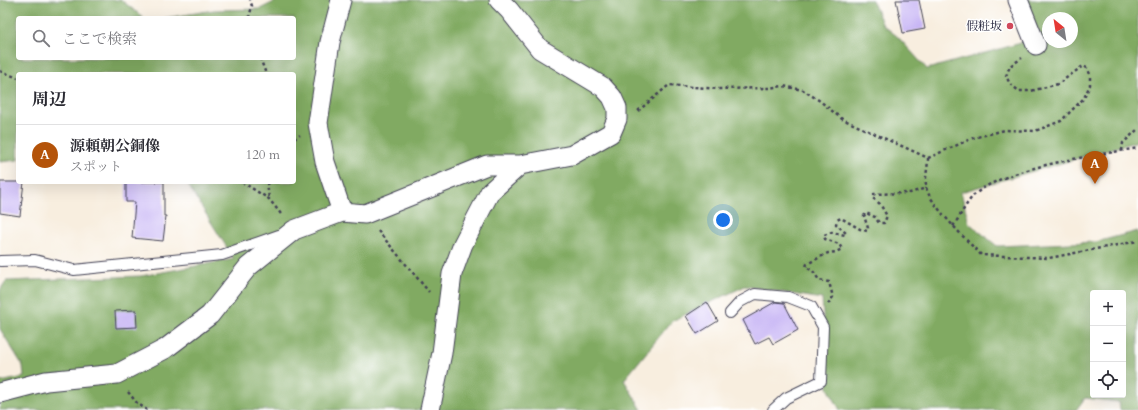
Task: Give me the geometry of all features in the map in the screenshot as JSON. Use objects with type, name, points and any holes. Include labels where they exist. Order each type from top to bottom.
[{"type":"street","points":[[341,0],[330,42],[318,123],[324,162],[342,212]]},
{"type":"street","points":[[0,393],[46,381],[117,374],[165,349],[210,316],[248,267],[294,230],[342,212],[365,214],[487,165],[520,165],[572,155],[611,133],[617,119],[617,108],[612,97],[603,87],[540,49],[509,10],[499,0]]},
{"type":"street","points":[[1018,0],[1036,45]]},
{"type":"street","points":[[430,410],[442,353],[452,274],[463,244],[490,192],[520,165]]},
{"type":"lane","points":[[0,261],[35,260],[74,270],[138,264],[222,255],[294,230]]},
{"type":"lane","points":[[730,313],[740,302],[755,294],[781,296],[803,302],[811,306],[823,327],[821,381],[786,398],[773,410]]},
{"type":"path","points":[[250,0],[252,6],[250,16]]},
{"type":"path","points":[[611,133],[669,85],[717,89],[769,88],[783,86],[803,90],[820,100],[842,119],[928,158],[973,138],[1005,130],[1035,131],[1061,121],[1071,113],[1084,98],[1090,85],[1090,74],[1087,68],[1083,66],[1058,84],[1046,88],[1031,91],[1018,91],[1010,84],[1006,76],[1010,66],[1029,53],[1036,45]]},
{"type":"path","points":[[261,60],[265,72]]},
{"type":"path","points":[[0,71],[16,77]]},
{"type":"path","points":[[1122,151],[1123,143],[1138,129]]},
{"type":"path","points":[[953,226],[974,196],[995,182],[1028,170],[1081,157],[1138,148]]},
{"type":"path","points":[[928,158],[926,188],[936,205],[953,226],[981,254],[1049,258],[1138,241]]},
{"type":"path","points":[[245,184],[269,199],[294,230]]},
{"type":"path","points":[[267,184],[269,199]]},
{"type":"path","points":[[823,327],[828,317],[828,305],[833,297],[833,292],[829,282],[819,280],[813,271],[806,269],[805,265],[828,253],[836,252],[842,249],[839,244],[825,239],[824,235],[832,232],[845,235],[846,233],[836,224],[837,220],[841,218],[860,229],[868,231],[864,216],[866,213],[875,217],[879,223],[884,223],[887,216],[880,204],[873,198],[874,194],[910,193],[926,188]]},
{"type":"path","points":[[365,214],[447,316]]},
{"type":"path","points":[[117,374],[130,395],[143,409],[147,410]]},
{"type":"green space","points":[[0,0],[121,0],[141,16],[16,16],[16,60],[296,60],[296,16],[177,16],[214,10],[260,9],[278,0],[872,0],[883,25],[898,37],[927,69],[1021,43],[1024,25],[1018,0],[1138,0],[1138,141],[961,192],[969,223],[997,246],[1096,242],[1138,231],[1138,410],[1120,410],[1119,402],[1085,398],[1076,410],[840,410],[828,388],[822,299],[745,286],[672,321],[624,380],[642,410],[0,410],[0,382],[24,377],[23,366],[0,329],[0,290],[6,281],[141,276],[234,259],[187,184],[296,184],[296,72],[16,72],[16,160],[0,162]]},
{"type":"building","points":[[896,0],[919,0],[925,29],[903,33]]},
{"type":"building","points":[[0,182],[16,182],[16,184],[24,184],[20,216],[0,213]]},
{"type":"building","points":[[126,184],[164,184],[164,216],[166,216],[163,241],[132,238],[135,202],[126,202]]},
{"type":"building","points":[[707,302],[718,321],[697,334],[686,316]]},
{"type":"building","points":[[775,302],[784,303],[798,330],[773,344],[769,337],[755,344],[743,320]]},
{"type":"building","points":[[136,310],[137,327],[116,328],[115,311]]},
{"type":"place","name":"假粧坂","points":[[1010,26]]},
{"type":"place","name":"源頼朝公銅像","points":[[1095,184]]}]
